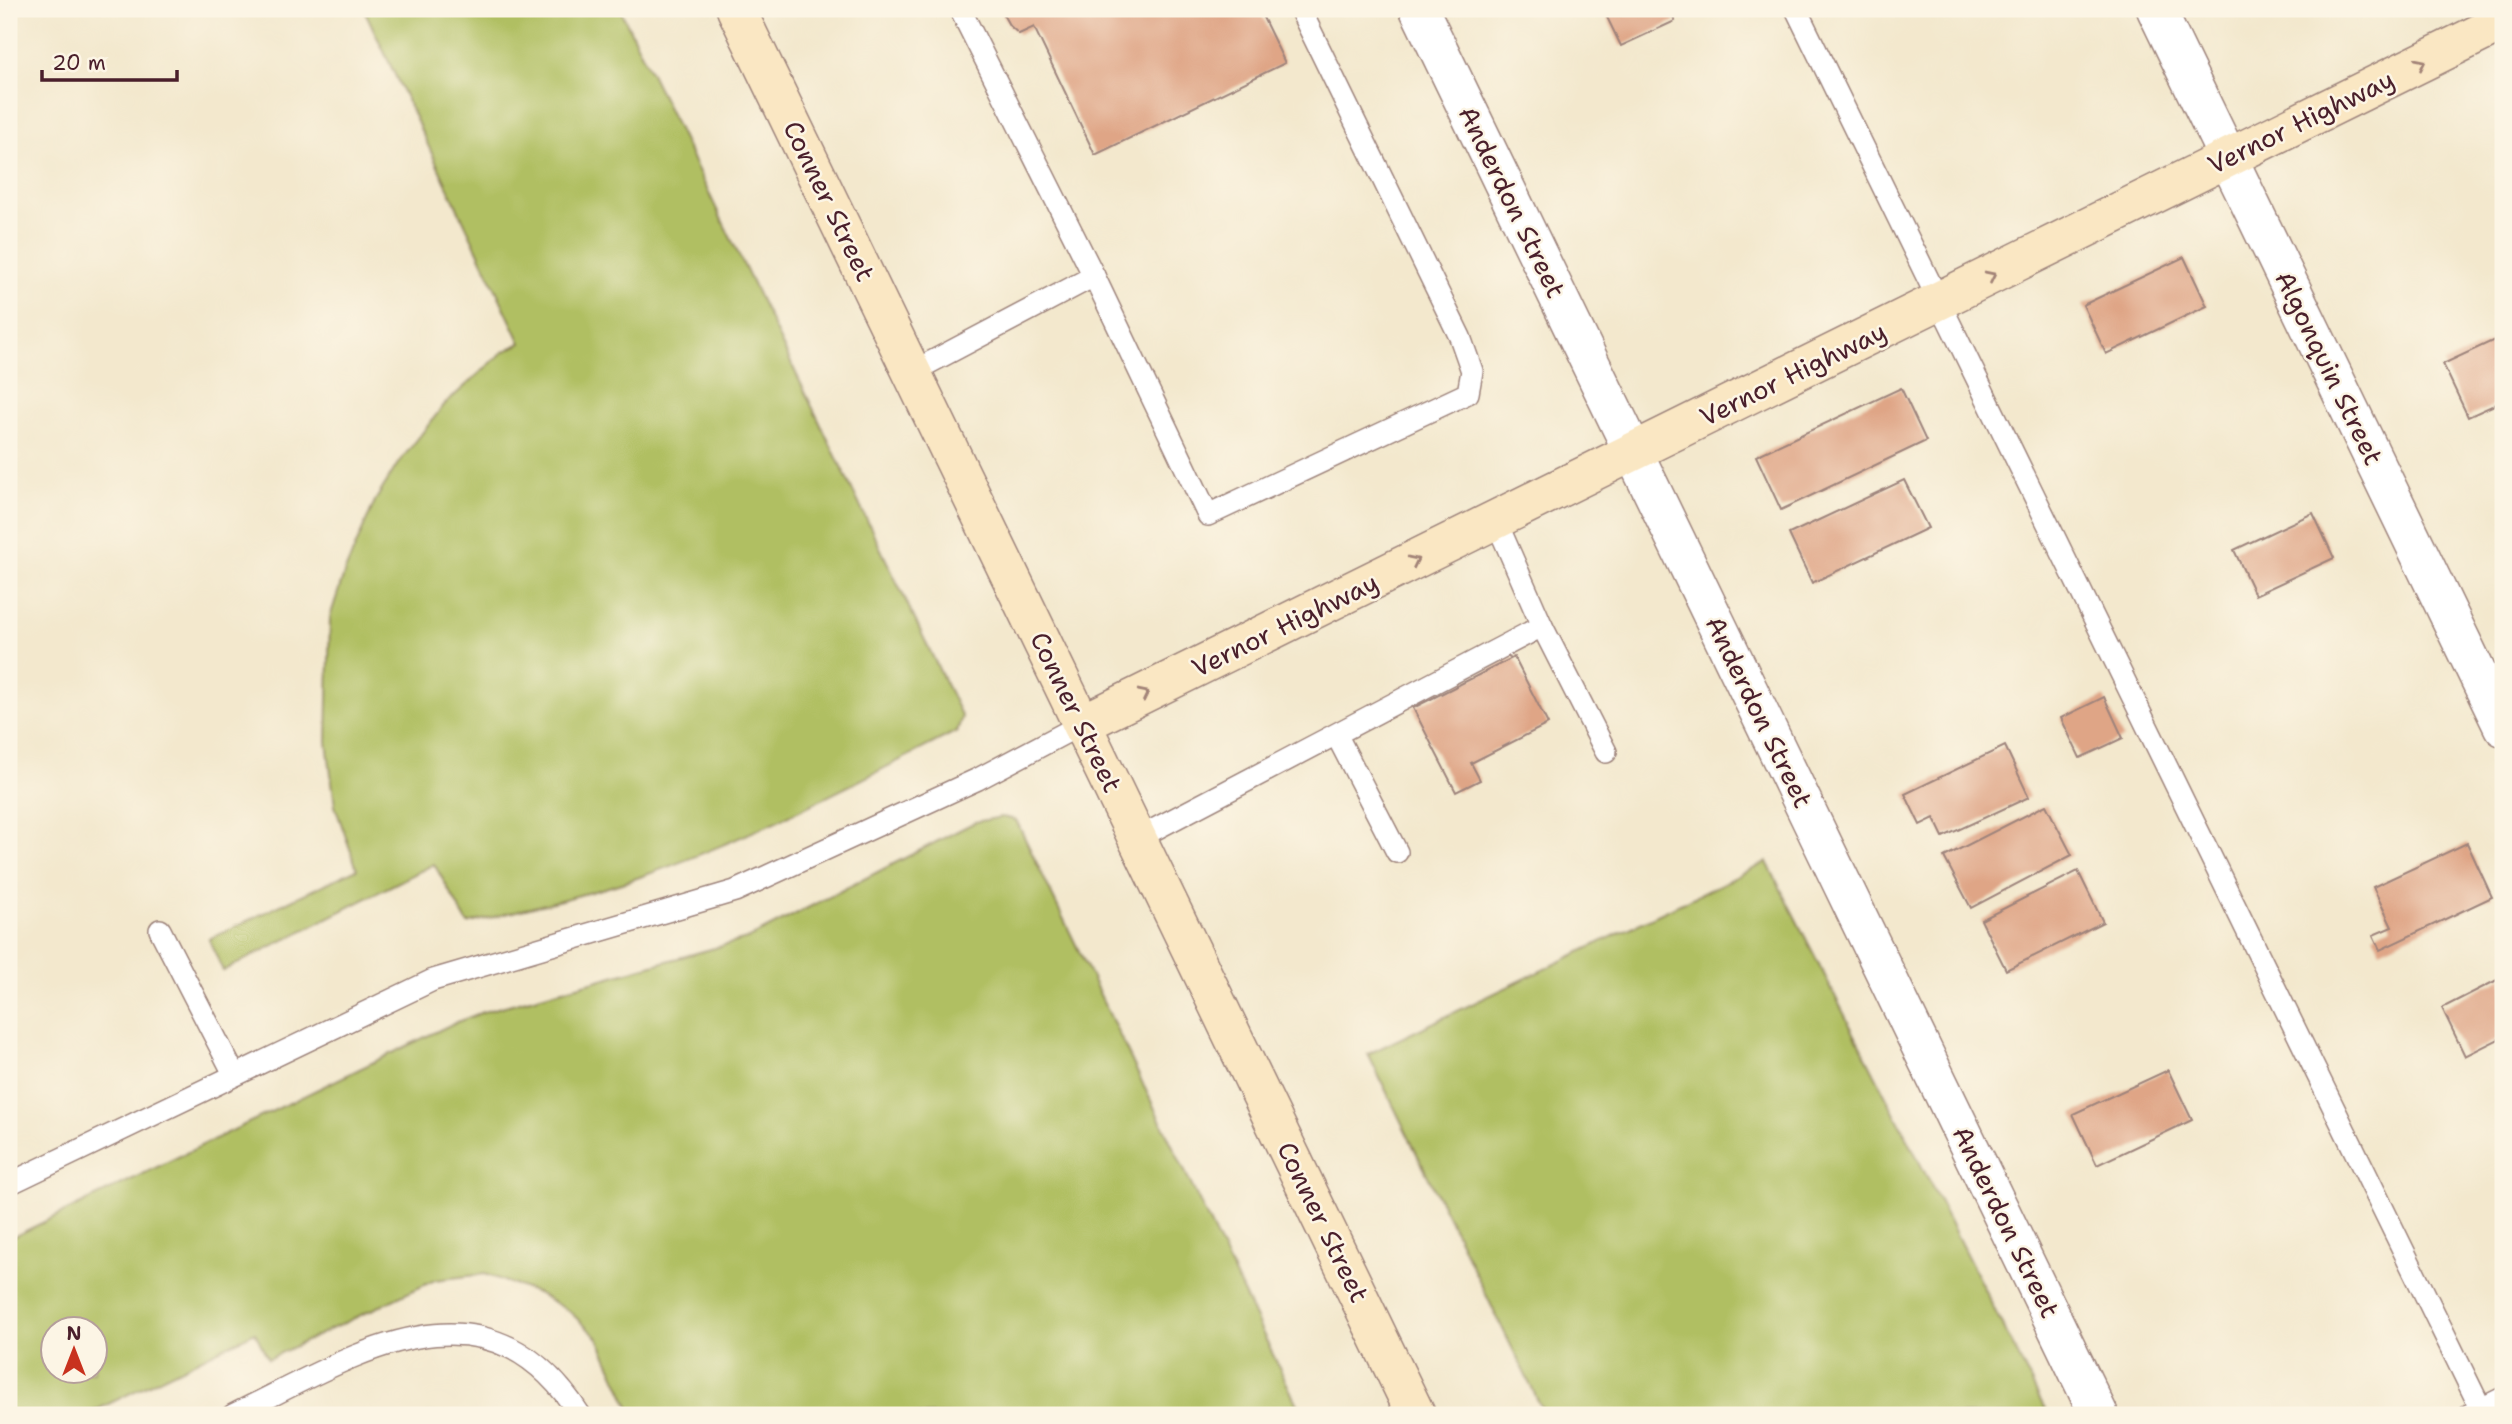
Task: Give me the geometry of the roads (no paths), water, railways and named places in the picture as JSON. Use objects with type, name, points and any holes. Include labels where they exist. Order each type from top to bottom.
[{"type":"street","name":"Conner Street","points":[[736,9],[1416,1415]]},
{"type":"street","name":"Anderdon Street","points":[[1419,9],[2099,1415]]},
{"type":"street","name":"Algonquin Street","points":[[2155,9],[2503,727]]},
{"type":"street","name":"Vernor Highway","points":[[1082,724],[2503,22]]},
{"type":"lane","points":[[960,9],[1094,276],[1208,515],[1468,393],[1472,371],[1460,337],[1300,9]]},
{"type":"lane","points":[[1796,9],[2475,1412],[2503,1398]]},
{"type":"lane","points":[[912,372],[1094,276]]},
{"type":"lane","points":[[1496,521],[1542,626],[1606,752]]},
{"type":"lane","points":[[1138,838],[1337,736],[1542,626]]},
{"type":"lane","points":[[9,1184],[433,980],[736,891],[978,779],[1082,724]]},
{"type":"lane","points":[[1337,736],[1397,852]]},
{"type":"lane","points":[[160,930],[234,1074]]},
{"type":"lane","points":[[233,1415],[382,1346],[417,1337],[457,1333],[496,1339],[532,1359],[555,1382],[580,1415]]}]
